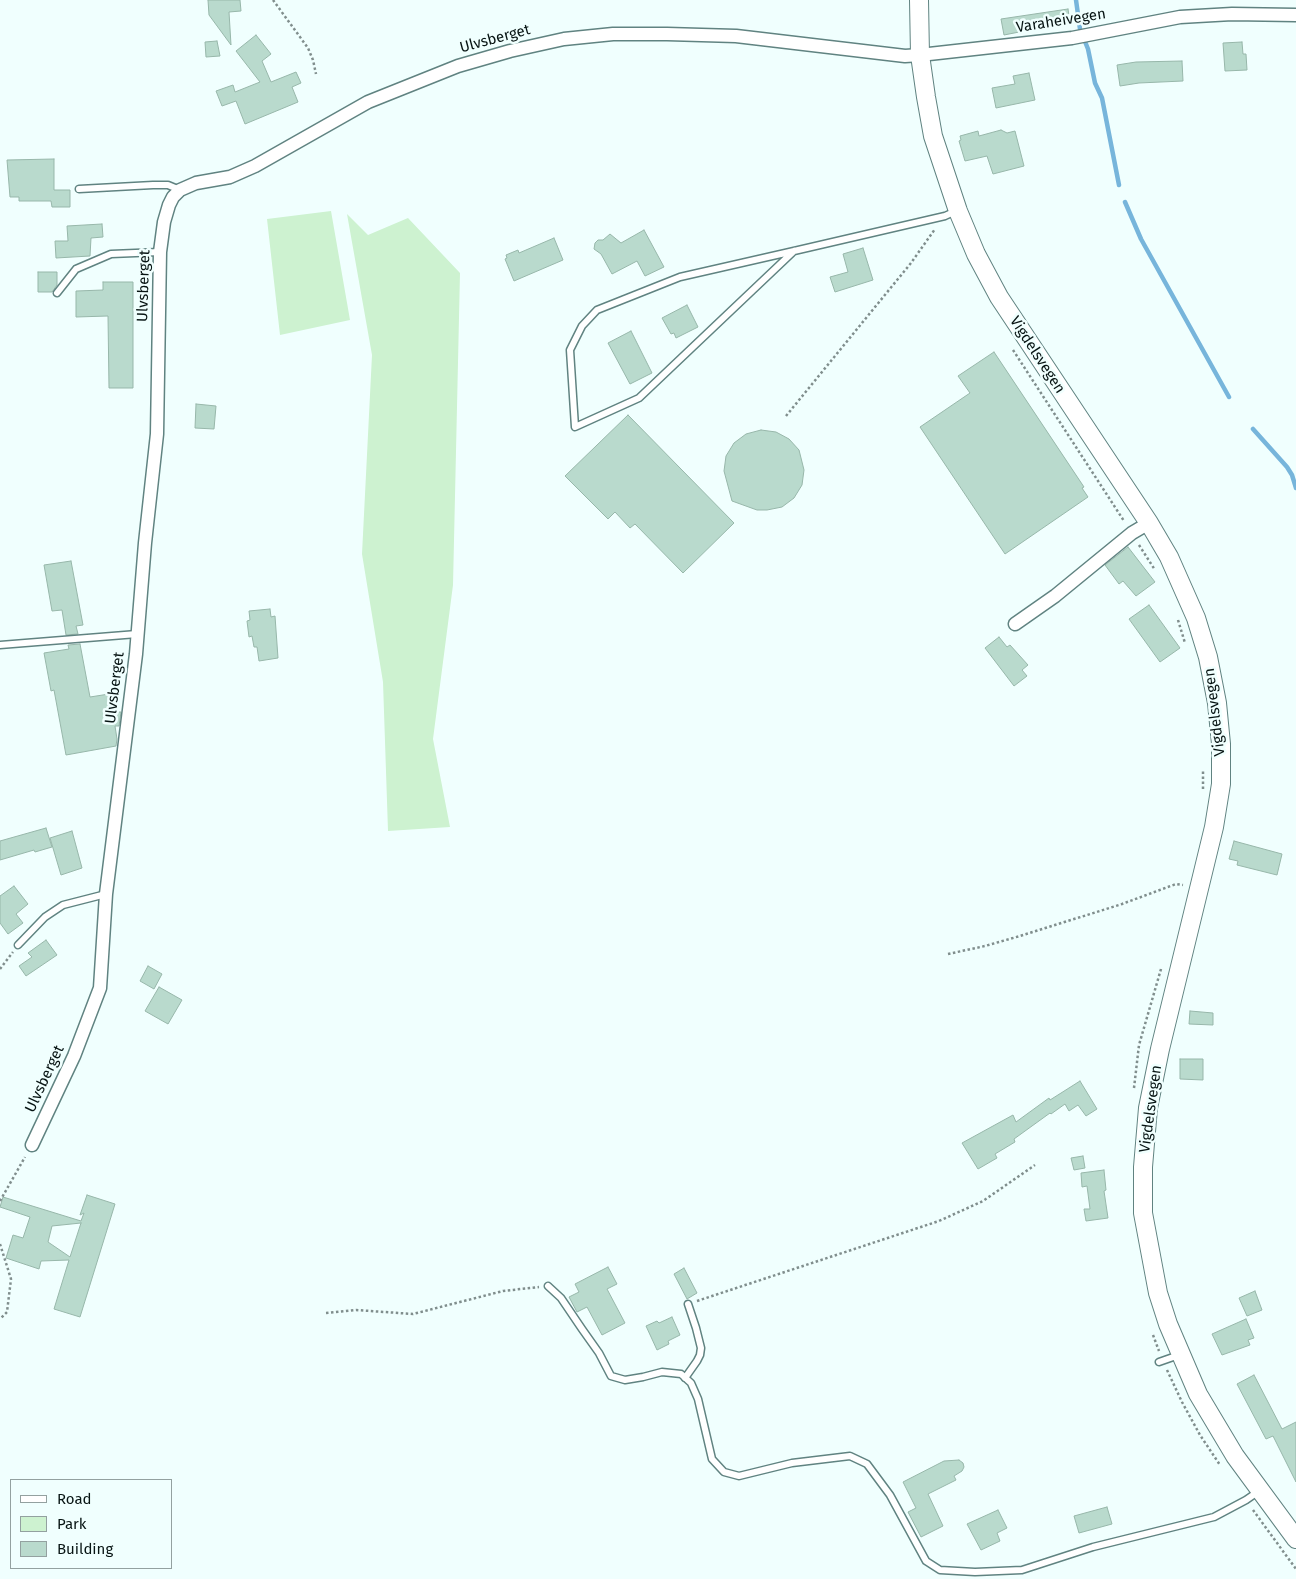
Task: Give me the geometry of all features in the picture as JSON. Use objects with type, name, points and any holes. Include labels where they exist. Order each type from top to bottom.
[{"type":"main road","name":"Vigdelsvegen","points":[[919,0],[920,55],[926,97],[951,213],[999,297],[1149,522],[1177,573],[1196,618],[1208,657],[1217,703],[1221,744],[1221,784],[1214,828],[1159,1054],[1148,1108],[1143,1167],[1143,1213],[1158,1293],[1168,1324],[1198,1394],[1235,1456],[1296,1539]]},
{"type":"street","name":"Varaheivegen","points":[[920,55],[1072,38],[1180,17],[1224,14],[1296,15]]},
{"type":"street","name":"Ulvsberget","points":[[32,1145],[74,1056],[100,988],[106,894],[138,634],[145,543],[157,434],[160,252],[168,205],[173,197],[180,190],[196,183],[230,177],[255,166],[368,102],[458,66],[510,51],[564,39],[613,34],[736,36],[905,56],[920,55]]},
{"type":"street","points":[[1015,624],[1055,596],[1132,533],[1149,522]]},
{"type":"lane","points":[[79,189],[168,185],[180,190]]},
{"type":"lane","points":[[794,251],[639,398],[575,427],[570,350],[582,326],[597,310],[680,277],[951,213]]},
{"type":"lane","points":[[57,293],[76,269],[111,254],[160,252]]},
{"type":"lane","points":[[0,646],[138,634]]},
{"type":"lane","points":[[18,945],[45,917],[63,905],[106,894]]},
{"type":"lane","points":[[548,1286],[561,1298],[599,1353],[611,1376],[625,1380],[662,1372],[681,1374],[691,1383],[698,1399],[712,1459],[724,1472],[739,1476],[792,1463],[850,1456],[867,1464],[890,1495],[926,1561],[940,1570],[1022,1570],[1093,1547],[1214,1516],[1246,1500],[1260,1490]]},
{"type":"lane","points":[[686,1378],[697,1361],[701,1348],[688,1304]]},
{"type":"lane","points":[[1161,1362],[1180,1354]]},
{"type":"path","points":[[272,0],[308,48],[316,74]]},
{"type":"path","points":[[786,416],[951,213]]},
{"type":"path","points":[[1008,343],[1157,572]]},
{"type":"path","points":[[1177,617],[1185,643]]},
{"type":"path","points":[[1202,792],[1203,766]]},
{"type":"path","points":[[948,954],[1020,936],[1176,884],[1199,888]]},
{"type":"path","points":[[0,969],[18,945]]},
{"type":"path","points":[[1134,1089],[1139,1045],[1164,960]]},
{"type":"path","points":[[0,1201],[32,1145]]},
{"type":"path","points":[[688,1304],[939,1221],[983,1201],[1035,1165]]},
{"type":"path","points":[[0,1244],[11,1279],[7,1312],[0,1319]]},
{"type":"path","points":[[326,1313],[356,1310],[413,1314],[503,1291],[548,1286]]},
{"type":"path","points":[[1153,1334],[1161,1362],[1195,1426],[1225,1472]]},
{"type":"path","points":[[1246,1500],[1296,1570]]},
{"type":"green space","points":[[331,211],[350,320],[280,335],[267,219]]},
{"type":"green space","points":[[347,214],[368,235],[408,218],[460,273],[453,585],[433,739],[450,827],[388,831],[383,682],[362,554],[372,355]]},
{"type":"building","points":[[208,0],[240,0],[241,11],[229,12],[231,45],[209,15]]},
{"type":"building","points":[[1068,9],[1070,22],[1004,35],[1001,19]]},
{"type":"building","points":[[256,35],[271,54],[262,61],[271,82],[296,72],[301,83],[292,87],[298,102],[245,124],[236,101],[222,106],[216,91],[233,85],[235,92],[260,82],[236,51]]},
{"type":"building","points":[[217,41],[220,56],[206,57],[205,42]]},
{"type":"building","points":[[1242,42],[1243,54],[1246,54],[1247,70],[1225,71],[1223,43]]},
{"type":"building","points":[[1182,61],[1183,81],[1120,86],[1117,65],[1136,62]]},
{"type":"building","points":[[1029,73],[1035,100],[996,108],[992,88],[1015,84],[1013,76]]},
{"type":"building","points":[[1001,130],[1007,133],[1015,131],[1024,166],[993,174],[987,156],[965,161],[959,141],[961,140],[960,136],[978,131],[979,136]]},
{"type":"building","points":[[54,159],[54,190],[70,190],[70,207],[52,207],[51,201],[19,201],[19,197],[10,197],[7,160]]},
{"type":"building","points":[[102,224],[103,237],[91,238],[90,256],[56,258],[55,241],[68,241],[67,226]]},
{"type":"building","points":[[644,230],[664,267],[645,276],[637,261],[612,274],[601,254],[594,249],[595,243],[598,240],[603,240],[610,234],[621,243]]},
{"type":"building","points":[[554,238],[563,260],[514,281],[505,259],[507,258],[506,255],[518,250],[519,253]]},
{"type":"building","points":[[863,248],[873,280],[835,292],[830,277],[848,272],[843,254]]},
{"type":"building","points":[[38,272],[57,272],[57,285],[52,292],[38,292]]},
{"type":"building","points":[[103,282],[133,282],[133,388],[109,388],[108,316],[76,317],[76,291],[103,290]]},
{"type":"building","points":[[687,305],[698,327],[676,338],[674,333],[671,334],[662,318]]},
{"type":"building","points":[[631,331],[652,373],[630,384],[608,343]]},
{"type":"building","points":[[994,352],[1084,487],[1082,488],[1088,497],[1005,554],[920,427],[970,393],[958,376]]},
{"type":"building","points":[[196,404],[216,406],[214,429],[195,428]]},
{"type":"building","points":[[628,415],[734,523],[683,573],[635,524],[630,528],[615,512],[608,519],[565,476]]},
{"type":"building","points":[[761,430],[776,432],[789,439],[799,450],[804,470],[802,485],[794,498],[782,507],[767,510],[757,510],[732,501],[724,471],[726,456],[734,443],[746,434]]},
{"type":"building","points":[[1128,547],[1155,582],[1136,596],[1123,581],[1119,584],[1105,565]]},
{"type":"building","points":[[71,561],[83,625],[76,626],[78,634],[66,635],[62,610],[52,611],[44,565]]},
{"type":"building","points":[[1149,605],[1180,648],[1160,662],[1129,619]]},
{"type":"building","points":[[270,609],[271,617],[275,616],[278,658],[259,661],[257,647],[254,647],[252,636],[249,637],[247,621],[250,620],[249,611]]},
{"type":"building","points":[[999,637],[1007,647],[1010,645],[1028,665],[1022,670],[1027,676],[1014,686],[985,648]]},
{"type":"building","points":[[80,644],[90,697],[109,694],[112,712],[121,712],[119,726],[115,726],[116,746],[66,755],[54,690],[51,691],[44,653],[69,649],[68,645]]},
{"type":"building","points":[[46,828],[52,847],[0,860],[0,841]]},
{"type":"building","points":[[72,831],[82,868],[61,875],[50,838]]},
{"type":"building","points":[[1234,841],[1282,854],[1277,875],[1237,865],[1238,861],[1229,859]]},
{"type":"building","points":[[14,886],[28,904],[16,914],[23,923],[8,934],[0,923],[0,896]]},
{"type":"building","points":[[46,940],[57,955],[26,976],[19,966],[32,957],[28,953]]},
{"type":"building","points":[[148,966],[162,974],[154,989],[140,981]]},
{"type":"building","points":[[159,987],[182,1000],[168,1024],[145,1011]]},
{"type":"building","points":[[1190,1011],[1213,1013],[1213,1025],[1189,1024]]},
{"type":"building","points":[[1180,1059],[1203,1059],[1203,1080],[1180,1079]]},
{"type":"building","points":[[1080,1081],[1097,1109],[1086,1116],[1078,1105],[1069,1111],[1065,1104],[1014,1139],[1015,1142],[995,1154],[997,1158],[978,1169],[962,1143],[1013,1115],[1016,1122],[1049,1098],[1050,1100]]},
{"type":"building","points":[[1083,1156],[1085,1168],[1074,1170],[1071,1158]]},
{"type":"building","points":[[1104,1170],[1106,1190],[1104,1191],[1108,1218],[1086,1221],[1084,1209],[1090,1209],[1087,1186],[1082,1187],[1081,1173]]},
{"type":"building","points":[[87,1195],[115,1204],[80,1317],[54,1309],[69,1260],[41,1261],[39,1269],[6,1258],[13,1235],[23,1238],[30,1217],[0,1207],[3,1197],[81,1221],[84,1213],[80,1215]],"holes":[[[81,1223],[70,1257],[48,1242],[52,1226]]]},
{"type":"building","points":[[608,1267],[617,1284],[607,1289],[625,1323],[602,1335],[587,1307],[577,1312],[569,1297],[579,1292],[575,1284]]},
{"type":"building","points":[[684,1268],[697,1293],[687,1299],[674,1274]]},
{"type":"building","points":[[1255,1291],[1262,1310],[1247,1316],[1239,1298]]},
{"type":"building","points":[[672,1317],[680,1335],[668,1341],[669,1344],[657,1350],[646,1326]]},
{"type":"building","points":[[1246,1319],[1254,1338],[1248,1340],[1250,1345],[1222,1355],[1212,1334]]},
{"type":"building","points":[[1254,1375],[1282,1429],[1296,1422],[1296,1482],[1273,1436],[1266,1439],[1237,1384]]},
{"type":"building","points":[[959,1460],[963,1463],[964,1467],[962,1471],[954,1476],[956,1480],[928,1494],[943,1526],[921,1537],[908,1512],[916,1508],[903,1482],[944,1461]]},
{"type":"building","points":[[1107,1507],[1112,1524],[1079,1533],[1074,1516]]},
{"type":"building","points":[[998,1510],[1007,1528],[997,1533],[1000,1541],[981,1550],[967,1524]]},
{"type":"waterway","points":[[1076,0],[1080,29],[1088,49],[1095,83],[1102,98],[1119,185]]},
{"type":"waterway","points":[[1125,202],[1141,239],[1229,397]]},
{"type":"waterway","points":[[1253,429],[1287,467],[1296,488]]}]
